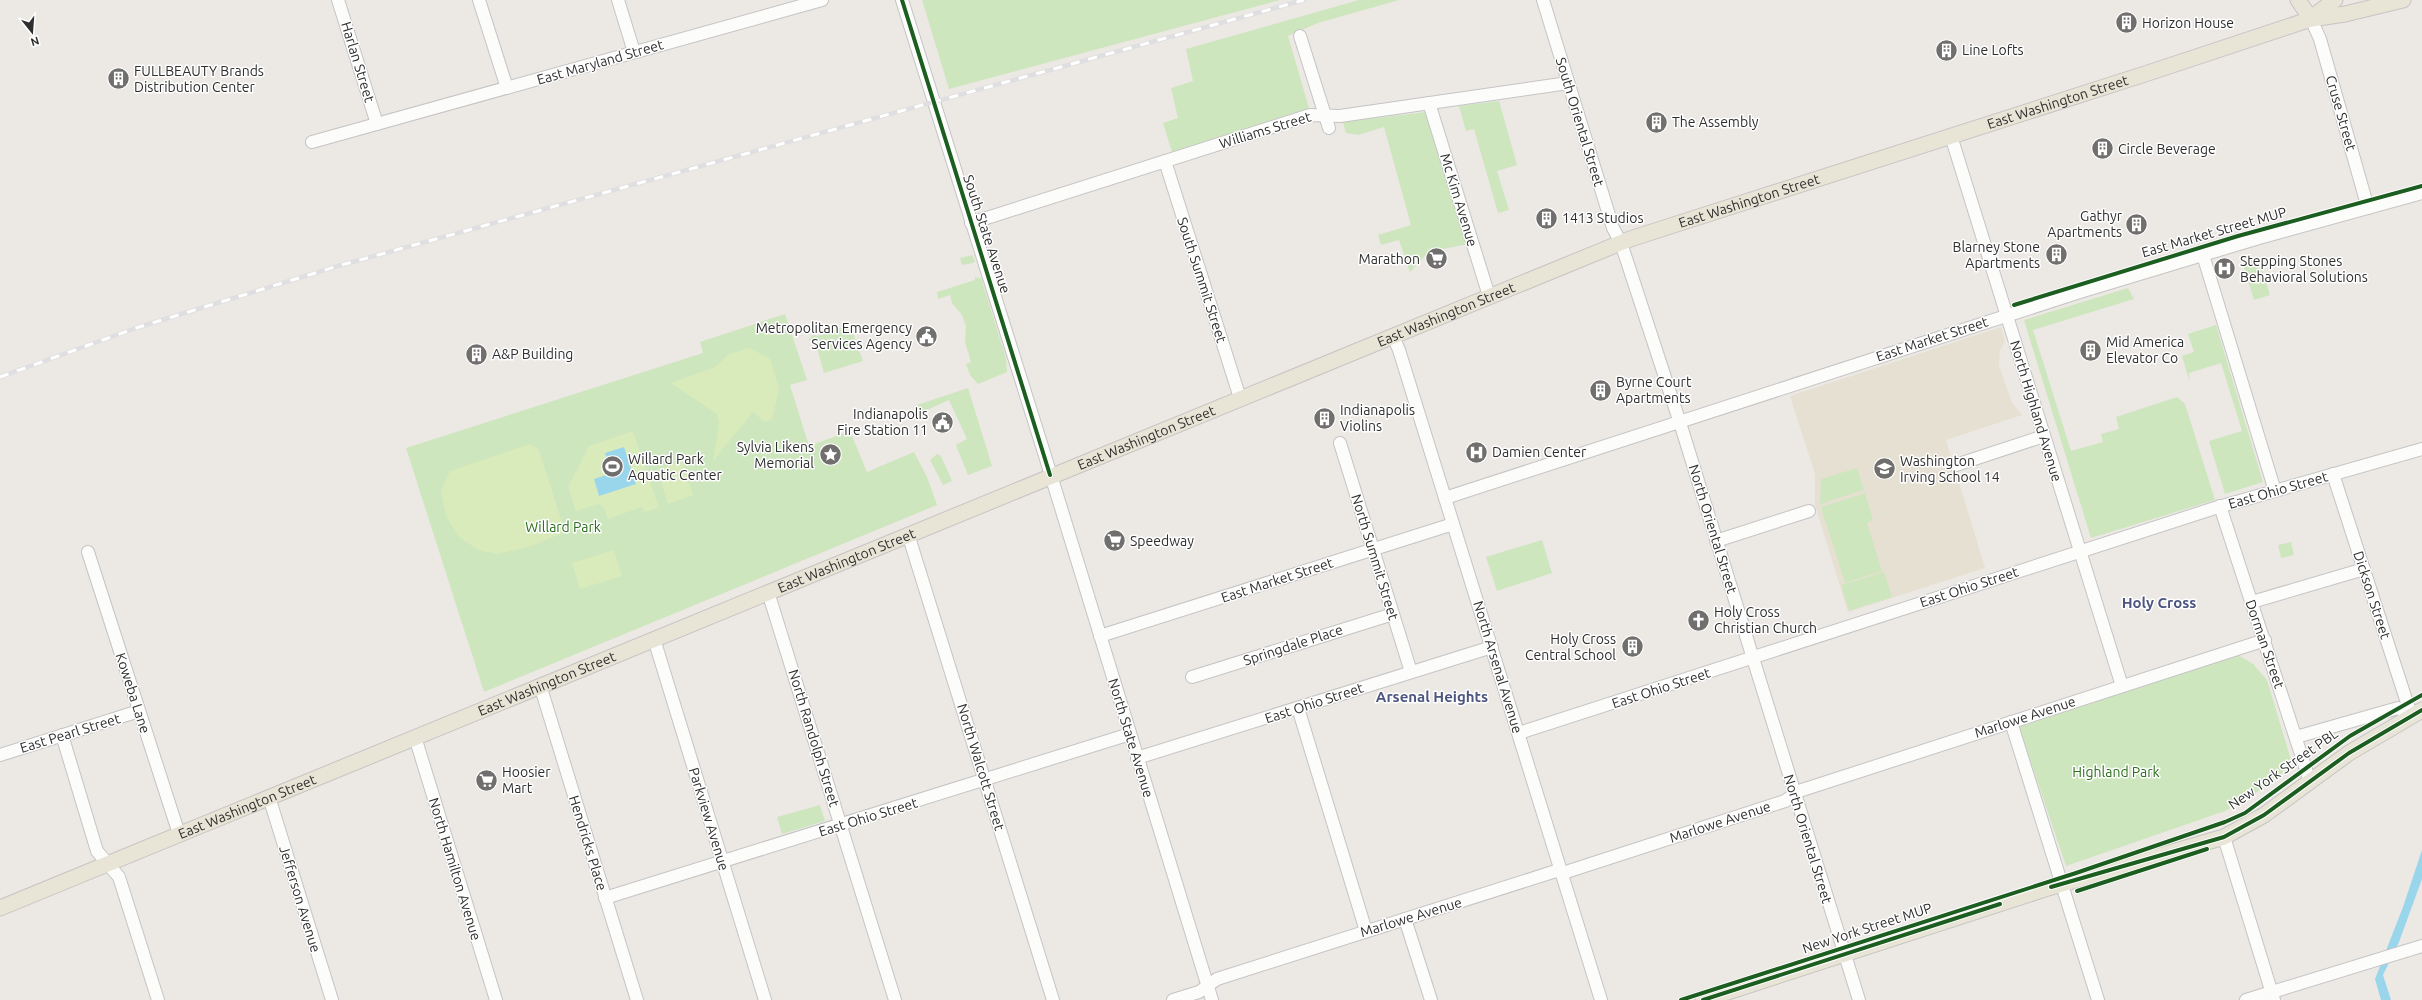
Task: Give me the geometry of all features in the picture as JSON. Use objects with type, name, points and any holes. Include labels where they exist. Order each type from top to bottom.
[{"type":"main road","points":[[2298,0],[2311,19]]},
{"type":"main road","name":"East Washington Street","points":[[2311,19],[2335,0]]},
{"type":"main road","name":"East Washington Street","points":[[0,908],[1050,475],[1621,243],[2311,19],[2345,14],[2403,0]]},
{"type":"main road","points":[[1703,1000],[2062,884],[2224,837],[2264,816],[2349,753],[2417,712]]},
{"type":"street","name":"Harlan Street","points":[[338,0],[377,124]]},
{"type":"street","points":[[479,0],[507,88]]},
{"type":"street","points":[[618,0],[634,52]]},
{"type":"street","name":"East Maryland Street","points":[[312,142],[822,0]]},
{"type":"street","name":"South State Avenue","points":[[902,0],[1050,475]]},
{"type":"street","name":"South Oriental Street","points":[[1543,0],[1613,228],[1621,243]]},
{"type":"street","name":"Cruse Street","points":[[2311,19],[2320,39],[2368,208]]},
{"type":"street","points":[[1300,36],[1329,128]]},
{"type":"street","name":"Williams Street","points":[[971,223],[1310,115],[1324,114],[1336,116],[1568,84]]},
{"type":"street","name":"Mc Kim Avenue","points":[[1429,103],[1489,296]]},
{"type":"street","name":"North Highland Avenue","points":[[1951,136],[2122,686]]},
{"type":"street","name":"South Summit Street","points":[[1165,161],[1240,398]]},
{"type":"street","name":"East Market Street","points":[[1445,498],[2006,316],[2203,255],[2422,194]]},
{"type":"street","name":"North Oriental Street","points":[[1621,243],[1716,541],[1859,1000]]},
{"type":"street","points":[[2203,255],[2275,491]]},
{"type":"street","name":"North Arsenal Avenue","points":[[1392,336],[1399,350],[1454,524],[1601,1000]]},
{"type":"street","points":[[1956,465],[2044,436]]},
{"type":"street","name":"North Summit Street","points":[[1340,443],[1411,672]]},
{"type":"street","name":"East Ohio Street","points":[[1518,733],[2220,506],[2422,449]]},
{"type":"street","name":"Dickson Street","points":[[2333,474],[2364,569],[2417,712]]},
{"type":"street","name":"North State Avenue","points":[[1050,475],[1212,1000]]},
{"type":"street","name":"Dorman Street","points":[[2220,506],[2248,594],[2265,640],[2310,782]]},
{"type":"street","points":[[1716,541],[1809,511]]},
{"type":"street","name":"East Market Street","points":[[1100,636],[1454,524]]},
{"type":"street","name":"North Walcott Street","points":[[908,534],[1053,1000]]},
{"type":"street","name":"Koweba Lane","points":[[88,552],[179,834]]},
{"type":"street","points":[[2252,602],[2364,569]]},
{"type":"street","name":"North Randolph Street","points":[[768,592],[895,1000]]},
{"type":"street","name":"Springdale Place","points":[[1192,677],[1393,614]]},
{"type":"street","name":"Parkview Avenue","points":[[654,639],[765,1000]]},
{"type":"street","name":"Marlowe Avenue","points":[[1173,1000],[1199,992],[1217,979],[1366,931],[1562,872],[1785,801],[1794,794],[2265,640]]},
{"type":"street","name":"East Ohio Street","points":[[1137,758],[1492,647]]},
{"type":"street","name":"Hendricks Place","points":[[540,685],[637,1000]]},
{"type":"street","points":[[1298,708],[1366,931]]},
{"type":"street","points":[[2296,737],[2398,708],[2417,712]]},
{"type":"street","name":"East Pearl Street","points":[[0,755],[139,711]]},
{"type":"street","points":[[2011,722],[2098,1000]]},
{"type":"street","name":"East Ohio Street","points":[[605,898],[722,863],[1130,734]]},
{"type":"street","points":[[62,735],[97,851],[119,877],[158,1000]]},
{"type":"street","name":"North Hamilton Avenue","points":[[415,737],[496,1000]]},
{"type":"street","name":"Jefferson Avenue","points":[[269,797],[332,1000]]},
{"type":"street","points":[[2224,837],[2273,996]]},
{"type":"street","points":[[1405,919],[1431,1000]]},
{"type":"street","points":[[2246,1000],[2273,996],[2375,960],[2422,946]]},
{"type":"shaded area","name":"Washington Irving School 14","points":[[2001,327],[2005,341],[2000,351],[1999,365],[2012,403],[2022,415],[1946,440],[1985,568],[1848,612],[1815,505],[1815,474],[1790,396]]},
{"type":"green space","points":[[922,0],[1280,0],[949,89]]},
{"type":"green space","points":[[1359,0],[1399,0],[1318,23],[1288,36],[1309,108],[1172,152],[1163,123],[1178,118],[1171,88],[1193,81],[1186,49]]},
{"type":"green space","points":[[1499,101],[1517,165],[1497,171],[1509,210],[1498,213],[1474,129],[1466,131],[1459,106]]},
{"type":"green space","points":[[1426,112],[1468,244],[1443,249],[1425,256],[1410,272],[1399,240],[1381,245],[1378,235],[1411,225],[1384,127],[1358,135],[1346,133],[1343,122]]},
{"type":"green space","points":[[972,255],[975,261],[973,263],[962,265],[960,258]]},
{"type":"green space","points":[[2258,256],[2270,295],[2254,300],[2242,261]]},
{"type":"green space","points":[[975,277],[981,278],[1006,358],[1007,372],[978,384],[970,375],[966,364],[971,362],[965,342],[966,326],[962,315],[952,303],[950,295],[938,299],[937,292],[975,280]]},
{"type":"green space","points":[[2128,288],[2134,299],[2033,330],[2071,451],[2103,442],[2101,434],[2119,429],[2116,417],[2177,397],[2185,404],[2215,500],[2091,538],[2024,320]]},
{"type":"green space","name":"Willard Park","points":[[785,314],[807,380],[790,385],[809,446],[850,431],[867,472],[914,452],[927,477],[937,505],[484,692],[406,448],[703,353],[700,342]]},
{"type":"green space","points":[[850,325],[863,361],[824,373],[815,341],[808,340],[814,334],[817,336]]},
{"type":"green space","points":[[2216,325],[2263,482],[2225,494],[2209,441],[2242,431],[2221,363],[2189,373],[2190,383],[2182,356],[2194,352],[2188,334]]},
{"type":"green space","points":[[750,348],[770,359],[779,389],[772,420],[765,422],[753,412],[713,461],[719,424],[717,414],[671,383],[715,367],[729,354]]},
{"type":"green space","points":[[968,388],[992,466],[968,475],[956,445],[967,439],[949,400],[920,413],[917,405]]},
{"type":"green space","name":"Willard Park Aquatic Center","points":[[633,431],[659,508],[644,512],[642,507],[608,519],[604,508],[598,504],[576,511],[568,487],[589,446]]},
{"type":"green space","points":[[530,444],[539,450],[565,532],[529,547],[497,554],[478,550],[458,536],[446,516],[441,490],[450,471]]},
{"type":"green space","points":[[937,454],[941,456],[952,481],[943,485],[930,460]]},
{"type":"green space","points":[[682,462],[693,495],[668,504],[657,470]]},
{"type":"green space","points":[[1857,468],[1864,490],[1820,504],[1821,479]]},
{"type":"green space","points":[[1865,493],[1873,520],[1867,523],[1882,571],[1845,583],[1821,507]]},
{"type":"green space","points":[[1542,540],[1552,573],[1497,591],[1486,557]]},
{"type":"green space","points":[[2291,542],[2294,555],[2281,558],[2278,545]]},
{"type":"green space","points":[[614,550],[622,576],[580,589],[572,563]]},
{"type":"green space","points":[[1884,572],[1892,597],[1849,611],[1841,585]]},
{"type":"green space","name":"Highland Park","points":[[2238,655],[2253,664],[2267,680],[2291,760],[2291,767],[2250,797],[2225,811],[2066,866],[2019,727]]},
{"type":"green space","points":[[820,805],[825,821],[782,834],[777,817]]},
{"type":"water","points":[[624,447],[636,484],[599,496],[594,479],[612,473],[605,453]]},
{"type":"water","points":[[2422,850],[2422,879],[2399,942],[2383,975],[2391,1000],[2381,1000],[2375,979],[2403,907]]},
{"type":"railway","points":[[0,377],[136,328],[338,266],[1304,0]]},
{"type":"cycle path","points":[[902,0],[1050,475]]},
{"type":"cycle path","name":"East Market Street MUP","points":[[2014,305],[2238,236],[2422,186]]},
{"type":"cycle path","name":"New York Street PBL","points":[[1681,1000],[2076,873],[2225,822],[2245,813],[2350,736],[2422,695]]},
{"type":"cycle path","points":[[2051,887],[2224,837],[2264,815],[2349,753],[2422,710]]},
{"type":"cycle path","points":[[2077,891],[2207,849]]},
{"type":"cycle path","points":[[1703,1000],[2000,904]]},
{"type":"place","name":"Horizon House","points":[[2127,23]]},
{"type":"place","name":"Line Lofts","points":[[1947,50]]},
{"type":"place","name":"FULLBEAUTY Brands Distribution Center","points":[[119,79]]},
{"type":"place","name":"The Assembly","points":[[1656,122]]},
{"type":"place","name":"Circle Beverage","points":[[2102,149]]},
{"type":"place","name":"1413 Studios","points":[[1546,218]]},
{"type":"place","name":"Gathyr Apartments","points":[[2137,224]]},
{"type":"place","name":"Blarney Stone Apartments","points":[[2056,255]]},
{"type":"place","name":"Marathon","points":[[1436,259]]},
{"type":"place","name":"Stepping Stones Behavioral Solutions","points":[[2225,269]]},
{"type":"place","name":"Metropolitan Emergency Services Agency","points":[[927,336]]},
{"type":"place","name":"Mid America Elevator Co","points":[[2090,350]]},
{"type":"place","name":"A&P Building","points":[[477,354]]},
{"type":"place","name":"Byrne Court Apartments","points":[[1601,390]]},
{"type":"place","name":"Indianapolis Violins","points":[[1324,418]]},
{"type":"place","name":"Indianapolis Fire Station 11","points":[[943,422]]},
{"type":"place","name":"Damien Center","points":[[1476,452]]},
{"type":"place","name":"Sylvia Likens Memorial","points":[[830,455]]},
{"type":"place","name":"Willard Park Aquatic Center","points":[[612,467]]},
{"type":"place","name":"Washington Irving School 14","points":[[1884,469]]},
{"type":"place","name":"Speedway","points":[[1115,541]]},
{"type":"place","name":"Holy Cross Christian Church","points":[[1698,620]]},
{"type":"place","name":"Holy Cross Central School","points":[[1632,647]]},
{"type":"place","name":"Hoosier Mart","points":[[486,780]]},
{"type":"district","name":"Holy Cross","points":[[2159,602]]},
{"type":"district","name":"Arsenal Heights","points":[[1432,696]]}]
